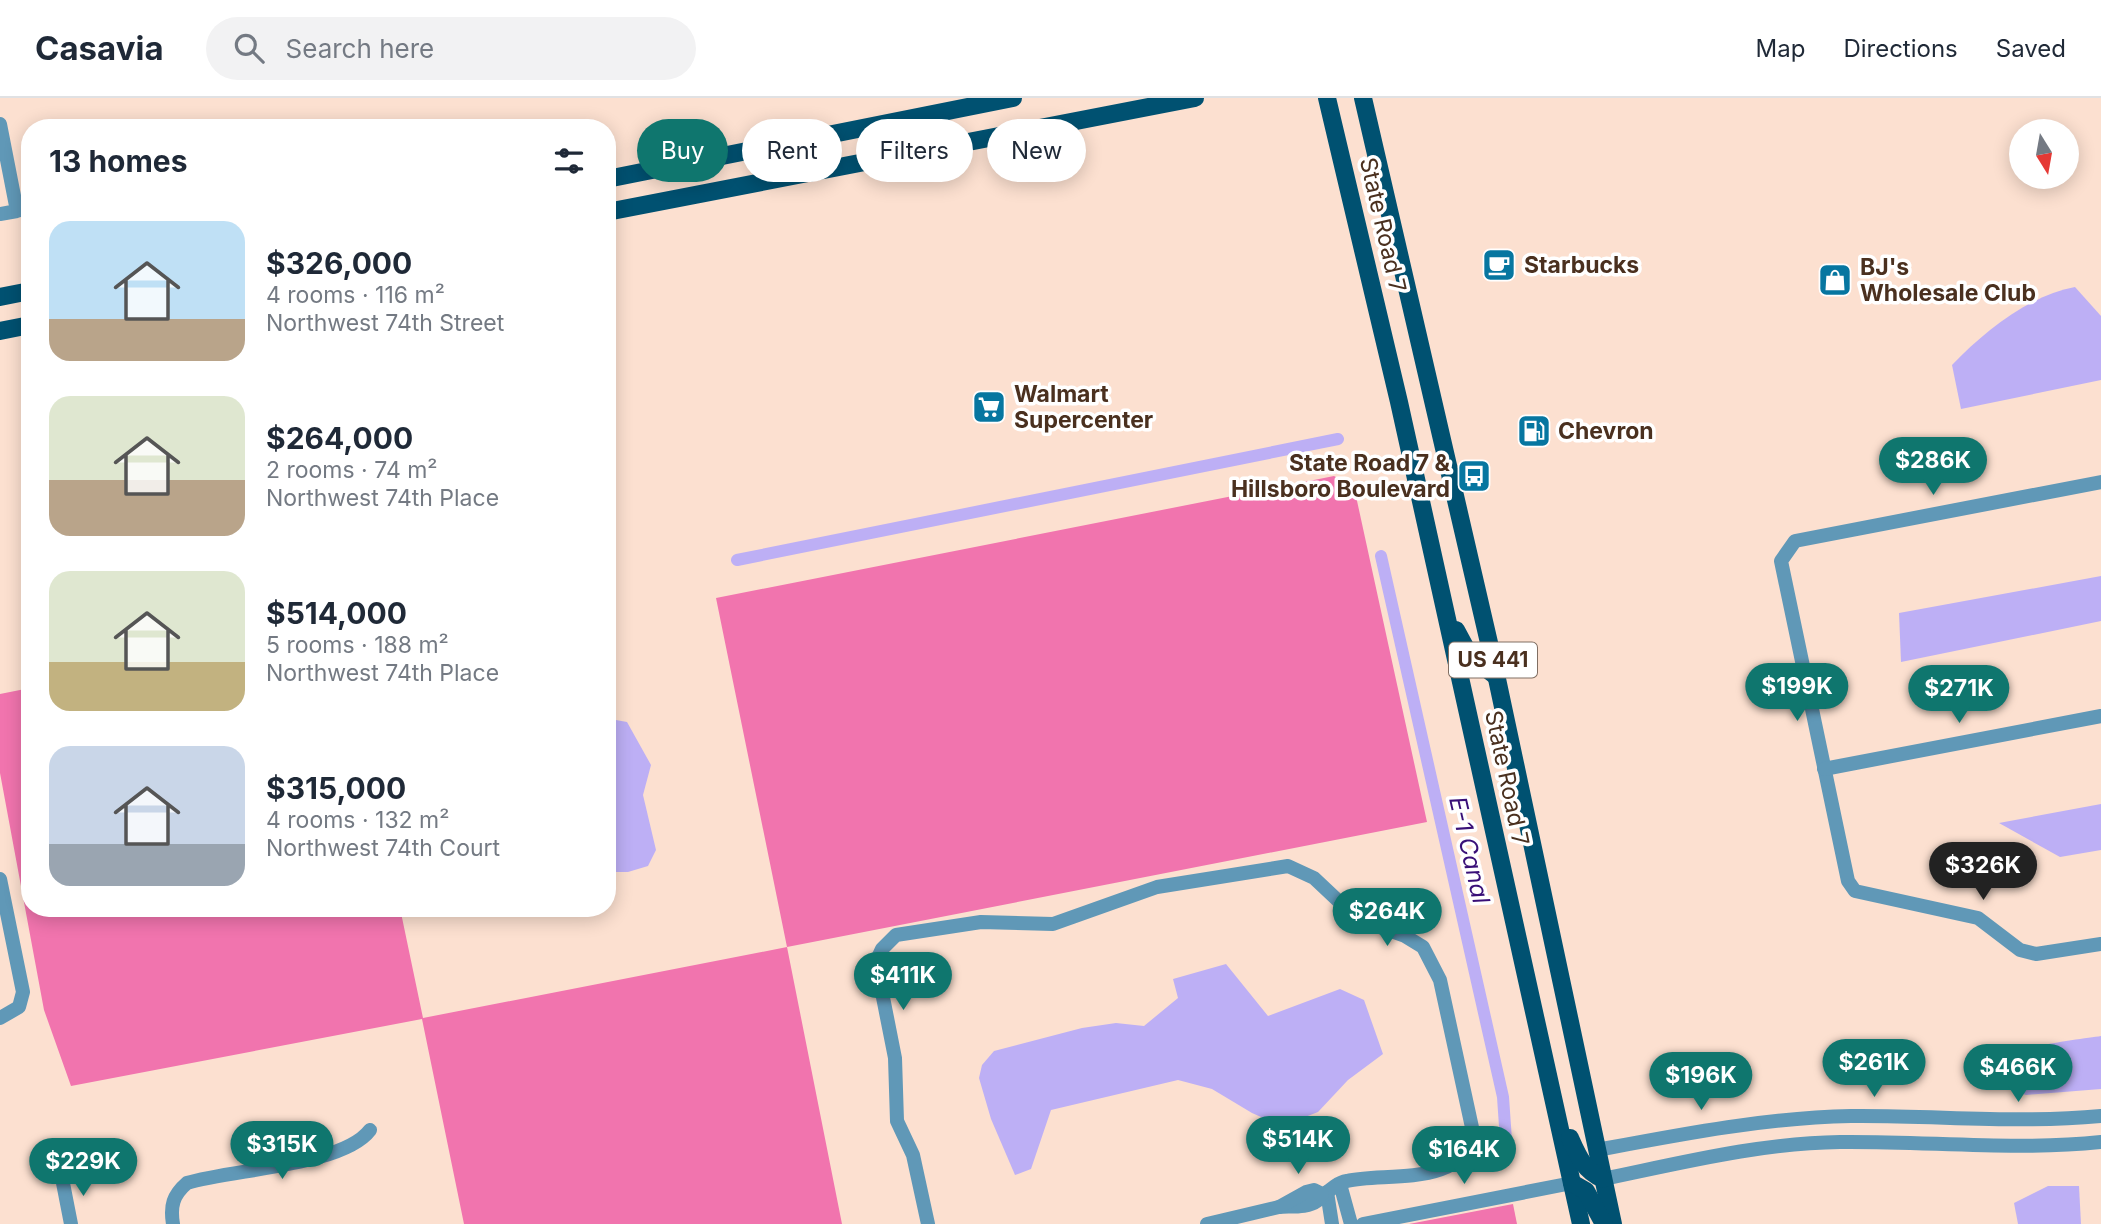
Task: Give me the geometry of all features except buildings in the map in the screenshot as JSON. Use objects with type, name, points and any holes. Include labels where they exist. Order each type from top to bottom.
[{"type":"main road","points":[[911,119],[1013,98]]},
{"type":"main road","points":[[842,167],[1195,98]]},
{"type":"main road","name":"State Road 7","points":[[1327,98],[1445,608],[1581,1224]]},
{"type":"main road","name":"State Road 7","points":[[1363,98],[1496,676],[1613,1224]]},
{"type":"main road","points":[[616,177],[742,153]]},
{"type":"main road","points":[[616,210],[759,182]]},
{"type":"main road","points":[[0,297],[21,293]]},
{"type":"main road","points":[[0,331],[21,327]]},
{"type":"main road","points":[[1445,608],[1470,656],[1496,676]]},
{"type":"main road","points":[[1555,1106],[1580,1161],[1592,1174],[1603,1179]]},
{"type":"main road","points":[[1572,1183],[1586,1191],[1605,1224]]},
{"type":"street","points":[[0,124],[17,211],[0,214]]},
{"type":"street","points":[[2101,482],[1795,541],[1781,561],[1848,881],[1855,891],[1978,918],[2021,950],[2036,954],[2101,944]]},
{"type":"street","points":[[1824,769],[2101,716]]},
{"type":"street","points":[[928,1224],[913,1155],[895,1112],[895,1058],[876,962],[882,949],[896,935],[981,922],[1053,924],[1157,887],[1273,866],[1288,866],[1301,871],[1371,924],[1405,936],[1423,947],[1440,980],[1473,1132],[1471,1144],[1464,1154],[1444,1167],[1402,1178],[1369,1178],[1340,1184],[1314,1202],[1279,1207],[1207,1224]]},
{"type":"street","points":[[0,879],[23,992],[19,1007],[0,1018]]},
{"type":"street","points":[[1597,1150],[1770,1120],[1854,1116],[2009,1121],[2101,1116]]},
{"type":"street","points":[[173,1224],[172,1203],[176,1193],[187,1183],[340,1152],[364,1138],[370,1130]]},
{"type":"street","points":[[1603,1179],[1794,1145],[1840,1142],[1995,1148],[2101,1142]]},
{"type":"street","points":[[62,1178],[71,1224]]},
{"type":"street","points":[[1363,1224],[1572,1183]]},
{"type":"street","points":[[1340,1184],[1352,1224]]},
{"type":"street","points":[[1324,1193],[1332,1224]]},
{"type":"shaded area","points":[[2075,287],[2101,316],[2101,380],[1961,409],[1952,365],[2008,317],[2041,298]]},
{"type":"shaded area","points":[[1334,476],[1354,487],[1427,822],[787,947],[716,598]]},
{"type":"shaded area","points":[[2101,576],[2101,621],[1901,662],[1899,613]]},
{"type":"shaded area","points":[[21,690],[21,886],[0,773],[0,694]]},
{"type":"shaded area","points":[[616,720],[627,722],[651,765],[643,795],[656,850],[648,866],[628,872],[616,872]]},
{"type":"shaded area","points":[[2101,804],[2101,850],[2060,857],[1999,823]]},
{"type":"shaded area","points":[[27,917],[402,917],[423,1018],[787,947],[842,1224],[464,1224],[422,1019],[71,1086],[44,1010]]},
{"type":"shaded area","points":[[1226,964],[1268,1016],[1340,989],[1364,1000],[1383,1054],[1348,1080],[1318,1112],[1282,1126],[1252,1113],[1212,1089],[1178,1080],[1051,1110],[1031,1169],[1015,1175],[991,1119],[979,1078],[982,1065],[994,1051],[1082,1028],[1116,1023],[1144,1026],[1178,998],[1173,979]]},
{"type":"shaded area","points":[[2101,1036],[2101,1089],[2026,1095],[2002,1087],[2001,1066],[2011,1055],[2050,1044]]},
{"type":"shaded area","points":[[2048,1186],[2079,1186],[2081,1224],[2018,1224],[2014,1203]]},
{"type":"shaded area","points":[[1513,1204],[1517,1224],[1409,1224]]},
{"type":"waterway","points":[[737,560],[1338,439]]},
{"type":"waterway","name":"E-1 Canal","points":[[1381,556],[1503,1097],[1507,1155]]},
{"type":"place","name":"Starbucks","points":[[1499,265]]},
{"type":"place","name":"BJ's Wholesale Club","points":[[1835,280]]},
{"type":"place","name":"Walmart Supercenter","points":[[989,407]]},
{"type":"place","name":"Chevron","points":[[1534,431]]},
{"type":"place","name":"State Road 7 & Hillsboro Boulevard","points":[[1474,476]]}]
